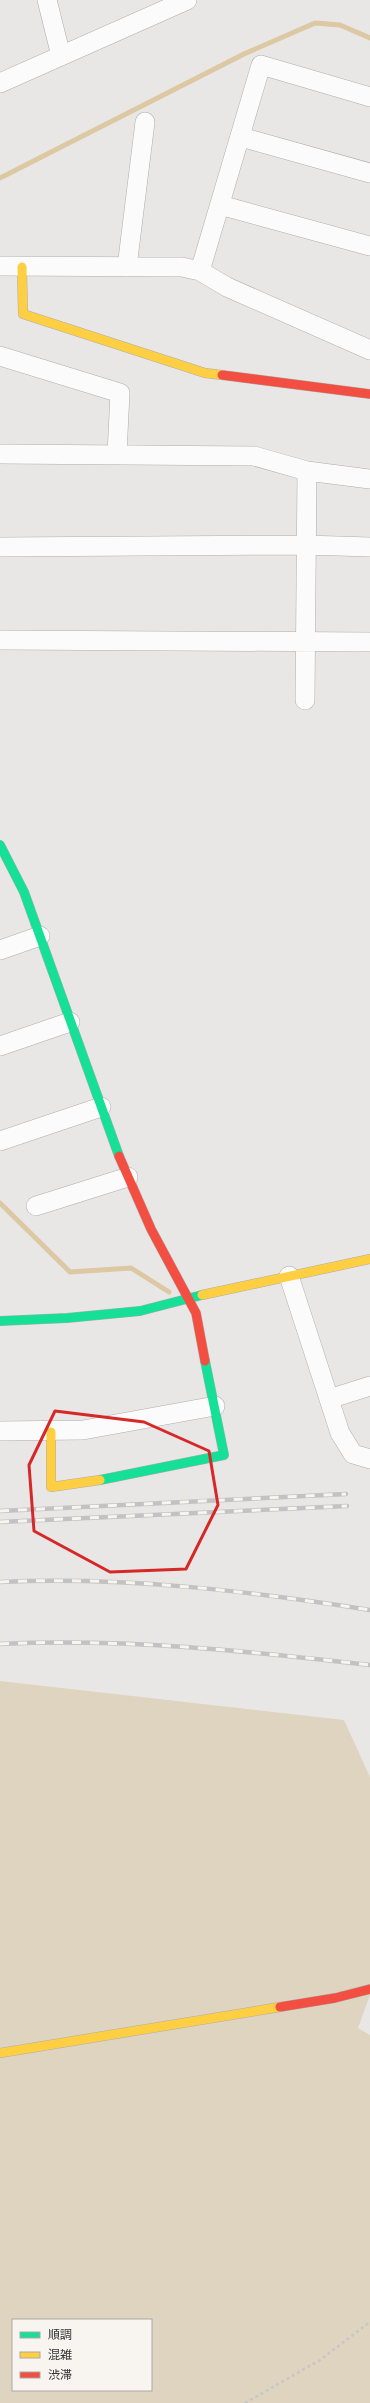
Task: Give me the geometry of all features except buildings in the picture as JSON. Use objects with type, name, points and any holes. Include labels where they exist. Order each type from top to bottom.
[{"type":"street","points":[[47,0],[61,56]]},
{"type":"street","points":[[0,83],[186,0]]},
{"type":"street","points":[[200,272],[261,66],[370,97]]},
{"type":"street","points":[[127,267],[145,122]]},
{"type":"street","points":[[241,137],[370,173]]},
{"type":"street","points":[[220,206],[370,246]]},
{"type":"street","points":[[0,266],[182,268],[200,272],[226,287],[370,350]]},
{"type":"street","points":[[22,267],[23,314],[205,373],[370,394]]},
{"type":"street","points":[[0,356],[120,393],[118,454]]},
{"type":"street","points":[[0,454],[254,456],[307,471],[370,479]]},
{"type":"street","points":[[305,700],[307,471]]},
{"type":"street","points":[[0,547],[306,545],[370,547]]},
{"type":"street","points":[[0,640],[370,642]]},
{"type":"street","points":[[0,845],[24,892],[128,1178],[151,1230],[196,1313],[224,1455],[69,1486],[51,1487],[51,1432]]},
{"type":"street","points":[[0,950],[40,936]]},
{"type":"street","points":[[0,1046],[70,1022]]},
{"type":"street","points":[[0,1140],[101,1107]]},
{"type":"street","points":[[36,1206],[128,1178]]},
{"type":"street","points":[[0,1320],[67,1318],[140,1311],[188,1298],[370,1259]]},
{"type":"street","points":[[289,1276],[340,1433],[353,1454],[370,1459]]},
{"type":"street","points":[[329,1399],[370,1386]]},
{"type":"street","points":[[0,1431],[51,1432],[83,1430],[215,1406]]},
{"type":"street","points":[[0,2053],[367,1992]]},
{"type":"path","points":[[245,2403],[320,2360],[370,2322]]},
{"type":"highlighted area","points":[[55,1411],[144,1422],[209,1451],[218,1505],[186,1569],[110,1572],[34,1531],[29,1465]]},
{"type":"shaded area","points":[[0,1681],[344,1720],[370,1777],[370,1995],[358,2028],[370,2035],[370,2403],[0,2403]]},
{"type":"waterway","points":[[0,178],[244,54],[315,23],[340,25],[370,38]]},
{"type":"waterway","points":[[0,1203],[70,1272],[131,1268],[169,1292]]},
{"type":"railway","points":[[0,1511],[346,1494]]},
{"type":"railway","points":[[0,1522],[347,1506]]},
{"type":"railway","points":[[0,1582],[93,1581],[139,1583],[232,1591],[370,1610]]},
{"type":"railway","points":[[0,1644],[139,1644],[278,1655],[370,1665]]},
{"type":"traffic: fast","points":[[0,845],[24,892],[119,1156]]},
{"type":"traffic: fast","points":[[0,1321],[67,1318],[140,1311],[202,1295]]},
{"type":"traffic: fast","points":[[100,1480],[224,1455],[205,1361]]},
{"type":"traffic: slow","points":[[22,267],[23,314],[205,373],[222,375]]},
{"type":"traffic: slow","points":[[202,1295],[370,1259]]},
{"type":"traffic: slow","points":[[51,1432],[51,1487],[100,1480]]},
{"type":"traffic: slow","points":[[0,2053],[280,2007]]},
{"type":"traffic: jam","points":[[222,375],[370,394]]},
{"type":"traffic: jam","points":[[119,1156],[151,1229],[196,1313],[205,1361]]},
{"type":"traffic: jam","points":[[280,2007],[335,1998],[370,1989]]}]
